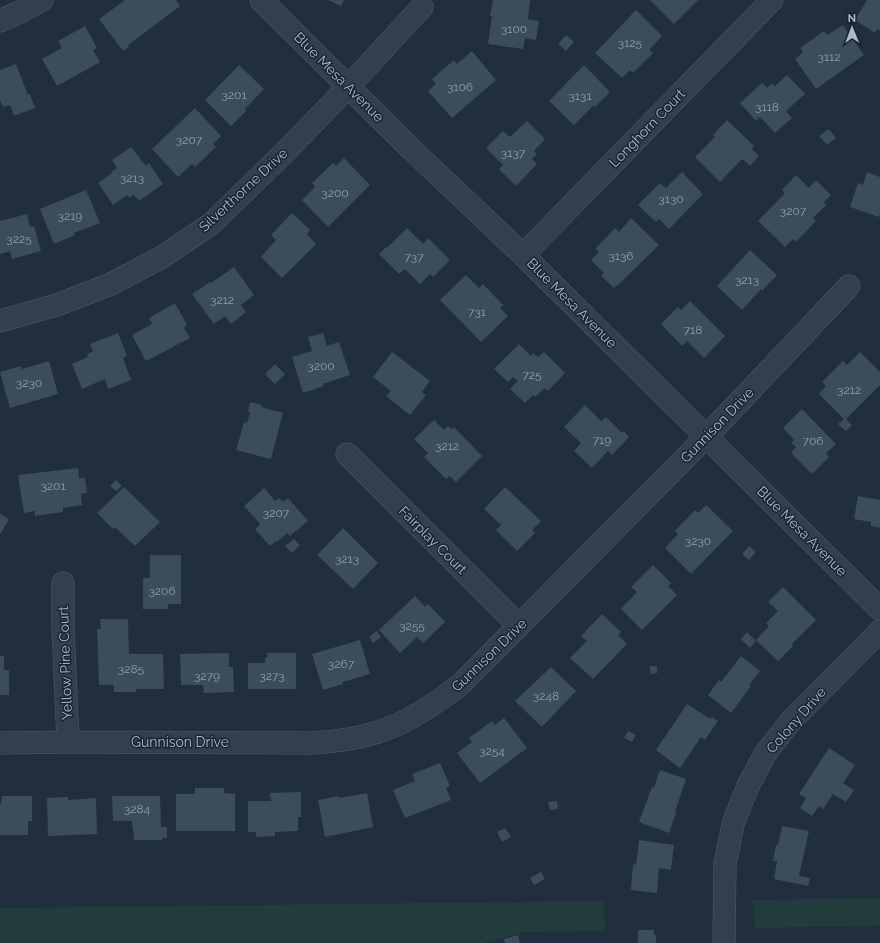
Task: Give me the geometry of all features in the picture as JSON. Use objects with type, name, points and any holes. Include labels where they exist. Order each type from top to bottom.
[{"type":"street","points":[[0,21],[42,0]]},
{"type":"street","name":"Blue Mesa Avenue","points":[[260,0],[348,87],[523,255],[880,609]]},
{"type":"street","name":"Longhorn Court","points":[[523,255],[772,0]]},
{"type":"street","name":"Silverthorne Drive","points":[[0,321],[57,305],[111,284],[162,257],[211,224],[286,151],[422,7]]},
{"type":"street","name":"Gunnison Drive","points":[[0,743],[314,743],[346,740],[378,732],[404,722],[435,704],[461,684],[706,437],[849,286]]},
{"type":"street","name":"Fairplay Court","points":[[347,454],[519,626]]},
{"type":"street","name":"Yellow Pine Court","points":[[63,583],[63,628],[68,742]]},
{"type":"street","name":"Colony Drive","points":[[724,943],[725,864],[733,824],[748,786],[765,754],[790,722],[880,631]]},
{"type":"green space","points":[[880,898],[880,926],[754,928],[753,900]]},
{"type":"green space","points":[[604,901],[605,931],[525,932],[484,943],[0,943],[0,908]]},
{"type":"building","points":[[125,0],[176,0],[180,6],[128,45],[129,47],[123,51],[99,19]]},
{"type":"building","points":[[328,0],[344,0],[341,6]]},
{"type":"building","points":[[493,0],[530,0],[528,19],[539,21],[536,40],[525,38],[523,49],[488,44]]},
{"type":"building","points":[[650,0],[698,0],[674,24]]},
{"type":"building","points":[[867,0],[880,0],[880,31],[878,29],[875,33],[855,20]]},
{"type":"building","points":[[636,10],[662,36],[649,50],[653,53],[633,73],[630,70],[622,78],[595,53]]},
{"type":"building","points":[[843,25],[864,55],[816,89],[795,59],[803,52],[800,48],[824,31],[827,35]]},
{"type":"building","points":[[85,26],[97,48],[93,50],[100,62],[57,86],[42,59],[62,48],[58,41]]},
{"type":"building","points":[[566,35],[574,42],[566,51],[558,44]]},
{"type":"building","points":[[472,51],[496,80],[452,118],[428,91],[436,84],[432,79],[454,60],[457,64]]},
{"type":"building","points":[[16,64],[28,95],[30,94],[35,108],[14,116],[10,105],[3,107],[0,100],[0,70]]},
{"type":"building","points":[[239,65],[264,89],[245,109],[246,111],[231,126],[205,100]]},
{"type":"building","points":[[584,65],[610,92],[595,107],[594,105],[574,125],[549,101]]},
{"type":"building","points":[[787,75],[805,94],[786,111],[792,118],[775,133],[760,117],[756,121],[740,103],[762,83],[767,88],[772,83],[775,86]]},
{"type":"building","points":[[195,108],[221,136],[213,144],[216,147],[195,167],[192,164],[178,177],[152,149]]},
{"type":"building","points":[[727,120],[754,146],[752,149],[759,156],[750,166],[742,159],[720,182],[695,157],[715,137],[713,135]]},
{"type":"building","points":[[527,121],[545,139],[534,151],[537,154],[532,159],[537,164],[516,186],[499,169],[503,165],[486,148],[503,131],[510,137]]},
{"type":"building","points":[[829,129],[836,138],[827,145],[819,136]]},
{"type":"building","points":[[131,147],[146,166],[149,163],[163,184],[139,201],[134,195],[129,198],[127,195],[113,205],[98,183],[117,168],[112,160]]},
{"type":"building","points":[[344,158],[370,185],[328,227],[302,200],[315,187],[312,183],[333,163],[336,166]]},
{"type":"building","points":[[682,172],[703,194],[669,229],[659,219],[656,222],[638,205],[660,183],[666,188]]},
{"type":"building","points":[[867,172],[880,177],[879,217],[850,207],[858,183],[863,185]]},
{"type":"building","points":[[796,175],[809,188],[816,180],[831,195],[824,202],[826,205],[813,218],[816,221],[796,242],[793,239],[785,247],[758,221],[785,193],[782,190]]},
{"type":"building","points":[[86,190],[100,223],[74,233],[75,235],[54,244],[40,209]]},
{"type":"building","points":[[292,213],[310,230],[307,234],[316,244],[282,278],[261,257],[276,240],[271,235]]},
{"type":"building","points":[[27,214],[30,227],[34,226],[41,251],[12,259],[10,251],[0,254],[0,221]]},
{"type":"building","points":[[631,218],[659,245],[614,288],[601,276],[604,273],[591,260],[599,252],[595,249],[615,228],[619,232]]},
{"type":"building","points":[[407,228],[423,244],[428,238],[450,260],[433,277],[430,274],[420,284],[405,269],[399,274],[379,254]]},
{"type":"building","points":[[750,250],[777,275],[762,291],[761,289],[742,310],[717,286]]},
{"type":"building","points":[[234,267],[254,295],[241,305],[246,312],[231,324],[225,316],[214,324],[192,294]]},
{"type":"building","points":[[466,275],[479,288],[483,284],[503,305],[500,308],[508,316],[481,342],[440,300]]},
{"type":"building","points":[[690,301],[725,336],[704,358],[687,341],[682,346],[661,324],[678,307],[681,310]]},
{"type":"building","points":[[175,303],[187,325],[184,328],[190,338],[146,361],[132,335],[152,324],[149,318]]},
{"type":"building","points":[[118,333],[127,356],[123,358],[131,380],[108,389],[105,379],[82,389],[72,364],[88,357],[87,354],[93,351],[90,344]]},
{"type":"building","points":[[323,333],[327,346],[339,342],[350,375],[323,384],[324,386],[303,393],[292,357],[312,351],[308,337]]},
{"type":"building","points":[[519,344],[531,356],[533,353],[538,357],[544,352],[565,373],[548,391],[545,388],[535,397],[533,395],[525,403],[510,389],[518,381],[513,377],[508,382],[494,369]]},
{"type":"building","points":[[392,352],[430,381],[422,392],[426,395],[410,415],[386,396],[391,391],[373,377]]},
{"type":"building","points":[[860,352],[880,372],[880,385],[846,419],[852,425],[846,431],[838,424],[844,419],[819,394],[826,386],[822,382],[843,361],[847,365]]},
{"type":"building","points":[[49,361],[58,394],[10,408],[0,372],[21,366],[22,369]]},
{"type":"building","points":[[275,364],[285,374],[275,384],[265,374]]},
{"type":"building","points":[[250,402],[262,405],[261,407],[283,413],[271,459],[236,450],[244,422],[247,423],[250,413],[248,412]]},
{"type":"building","points":[[585,405],[601,421],[606,417],[622,433],[624,431],[629,437],[612,455],[608,451],[592,468],[574,451],[581,443],[564,427]]},
{"type":"building","points":[[802,409],[836,444],[826,453],[829,457],[812,474],[791,453],[796,447],[791,443],[794,440],[783,428]]},
{"type":"building","points":[[434,420],[444,430],[448,426],[452,429],[454,427],[482,456],[456,482],[450,476],[446,479],[424,457],[428,453],[414,439]]},
{"type":"building","points":[[78,468],[79,478],[85,478],[87,493],[81,494],[82,505],[63,508],[63,512],[35,516],[35,511],[24,513],[18,475]]},
{"type":"building","points":[[116,480],[122,486],[116,491],[110,486]]},
{"type":"building","points":[[124,487],[160,522],[135,546],[115,527],[113,529],[97,513]]},
{"type":"building","points":[[505,487],[541,521],[532,530],[535,533],[517,551],[496,530],[501,525],[484,509]]},
{"type":"building","points":[[264,488],[275,501],[279,498],[283,502],[288,498],[308,521],[290,536],[287,533],[270,546],[255,529],[260,524],[244,506]]},
{"type":"building","points":[[858,496],[880,500],[880,528],[871,526],[871,522],[854,519]]},
{"type":"building","points":[[706,505],[733,531],[691,574],[665,548],[678,534],[675,531],[695,510],[698,513]]},
{"type":"building","points":[[0,514],[9,519],[0,535]]},
{"type":"building","points":[[343,528],[378,563],[353,589],[317,555]]},
{"type":"building","points":[[294,539],[300,545],[292,553],[285,546]]},
{"type":"building","points":[[749,546],[756,552],[749,560],[742,554]]},
{"type":"building","points":[[150,555],[181,555],[181,604],[168,604],[168,609],[143,609],[143,578],[150,578]]},
{"type":"building","points":[[653,565],[671,583],[668,586],[677,595],[642,630],[621,609],[637,592],[631,587]]},
{"type":"building","points":[[783,587],[816,620],[792,644],[793,646],[778,661],[756,640],[769,626],[766,623],[778,611],[768,602]]},
{"type":"building","points":[[415,596],[425,607],[428,604],[445,622],[423,643],[417,637],[400,653],[379,630]]},
{"type":"building","points":[[602,614],[621,632],[618,635],[627,644],[593,679],[570,658],[587,641],[581,636]]},
{"type":"building","points":[[100,619],[128,619],[129,654],[163,654],[164,689],[136,689],[136,692],[114,692],[114,685],[99,685],[97,629],[101,629]]},
{"type":"building","points":[[377,631],[381,637],[373,643],[369,637]]},
{"type":"building","points":[[747,632],[756,641],[750,648],[741,639]]},
{"type":"building","points":[[360,640],[370,674],[323,690],[312,654]]},
{"type":"building","points":[[229,653],[229,667],[233,667],[234,692],[204,693],[203,685],[181,685],[180,654]]},
{"type":"building","points":[[267,653],[296,653],[296,689],[248,689],[248,663],[265,663]]},
{"type":"building","points":[[0,656],[4,656],[4,670],[9,670],[9,695],[0,695]]},
{"type":"building","points":[[741,656],[760,671],[731,713],[708,695],[719,680],[721,682]]},
{"type":"building","points":[[650,666],[657,666],[657,673],[650,674]]},
{"type":"building","points":[[551,667],[576,691],[542,727],[515,701]]},
{"type":"building","points":[[687,704],[710,719],[712,717],[718,721],[705,740],[701,737],[680,768],[656,750]]},
{"type":"building","points":[[504,718],[527,748],[480,783],[457,753],[472,742],[469,738],[492,721],[495,725]]},
{"type":"building","points":[[628,731],[636,735],[632,742],[624,738]]},
{"type":"building","points":[[829,748],[855,765],[843,783],[854,790],[846,802],[833,794],[823,809],[819,806],[812,816],[800,808],[806,798],[799,794]]},
{"type":"building","points":[[440,763],[450,786],[446,788],[451,800],[405,818],[393,790],[415,781],[412,774]]},
{"type":"building","points":[[660,770],[686,779],[669,833],[639,822]]},
{"type":"building","points":[[195,788],[224,788],[224,793],[235,794],[235,831],[176,831],[176,794],[195,794]]},
{"type":"building","points":[[301,792],[301,817],[298,817],[298,831],[275,832],[275,836],[256,837],[256,832],[248,832],[248,801],[271,801],[270,793]]},
{"type":"building","points":[[367,793],[373,827],[325,837],[318,800]]},
{"type":"building","points":[[2,796],[32,796],[32,821],[28,821],[28,835],[0,835],[0,804]]},
{"type":"building","points":[[112,796],[160,796],[161,827],[167,827],[167,838],[162,838],[162,840],[134,840],[132,821],[113,821]]},
{"type":"building","points":[[68,797],[68,800],[96,798],[97,834],[48,836],[47,798]]},
{"type":"building","points":[[557,801],[558,809],[550,810],[548,802]]},
{"type":"building","points":[[782,826],[809,831],[799,876],[810,878],[808,886],[774,879],[777,861],[773,861]]},
{"type":"building","points":[[505,828],[511,837],[502,842],[497,832]]},
{"type":"building","points":[[639,840],[674,845],[671,870],[659,868],[657,893],[631,890],[633,864],[636,865]]},
{"type":"building","points":[[541,872],[545,879],[534,885],[530,878]]},
{"type":"building","points":[[638,930],[654,930],[654,935],[656,935],[656,943],[638,943]]},
{"type":"building","points":[[518,935],[520,943],[505,943],[504,939]]}]
